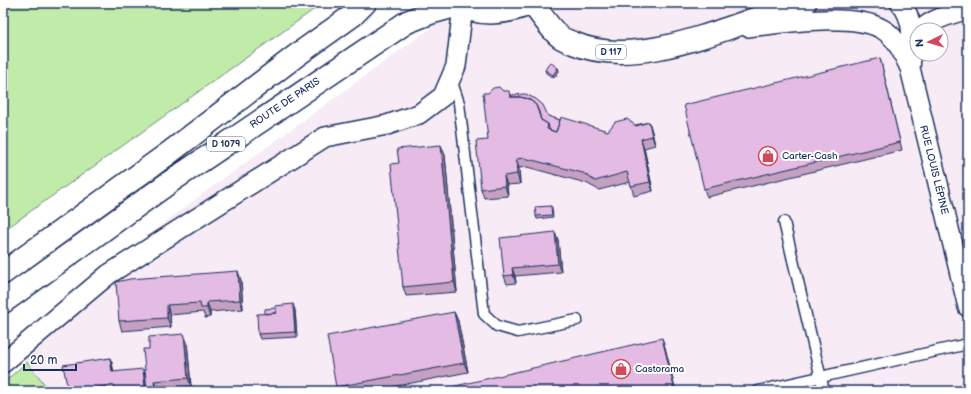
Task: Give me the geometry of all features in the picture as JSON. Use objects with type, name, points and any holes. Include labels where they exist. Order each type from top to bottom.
[{"type":"main road","name":"D 1079","points":[[3,273],[169,152],[352,15],[365,3]]},
{"type":"main road","name":"D 117","points":[[532,3],[559,37],[584,48],[616,52],[654,49],[677,44],[779,10],[805,3]]},
{"type":"main road","points":[[460,5],[480,12],[498,13],[515,10],[532,3]]},
{"type":"main road","name":"ROUTE DE PARIS","points":[[3,302],[170,182],[407,22],[430,12],[460,5]]},
{"type":"street","name":"RUE LOUIS LÉPINE","points":[[900,3],[904,7],[910,22]]},
{"type":"street","points":[[3,363],[116,270],[325,137],[387,125],[419,114],[443,96],[456,66],[460,5]]},
{"type":"street","points":[[932,22],[947,15],[968,9]]},
{"type":"street","points":[[707,35],[749,26],[793,22],[837,20],[862,22],[882,29],[898,43],[910,68]]},
{"type":"street","name":"RUE LOUIS LÉPINE","points":[[911,62],[910,68],[968,307]]},
{"type":"lane","points":[[451,79],[459,103],[484,314],[497,326],[518,332],[577,320]]},
{"type":"lane","points":[[784,222],[824,391]]},
{"type":"lane","points":[[758,391],[968,344]]},
{"type":"shaded area","points":[[465,3],[968,3],[968,391],[50,391],[27,362],[9,344],[174,215]]},
{"type":"green space","points":[[3,3],[323,3],[3,231]]},
{"type":"green space","points":[[27,362],[50,391],[3,391],[3,383]]},
{"type":"building","points":[[880,58],[900,142],[704,189],[684,105]]},
{"type":"building","points":[[550,62],[558,68],[553,75],[545,70]]},
{"type":"building","points":[[499,87],[503,91],[509,91],[510,97],[529,99],[536,105],[541,120],[548,124],[547,129],[556,132],[561,117],[608,131],[615,122],[627,119],[636,126],[649,122],[652,136],[641,139],[650,182],[631,186],[627,172],[595,181],[583,173],[524,158],[516,159],[517,174],[504,176],[505,186],[481,189],[476,141],[488,140],[483,93],[488,93],[493,88]]},
{"type":"building","points":[[525,94],[536,99],[543,105],[548,116],[560,120],[556,132],[549,130],[548,124],[541,120],[536,105],[529,99],[511,97],[511,95]]},
{"type":"building","points":[[441,145],[454,282],[403,287],[391,164],[399,163],[397,149]]},
{"type":"building","points":[[551,206],[552,215],[536,216],[535,207]]},
{"type":"building","points":[[555,232],[558,264],[512,268],[513,275],[504,276],[500,238]]},
{"type":"building","points":[[238,271],[240,300],[207,302],[207,308],[201,308],[200,303],[167,305],[167,318],[119,321],[116,282],[130,279]]},
{"type":"building","points":[[293,304],[295,332],[258,334],[257,314],[276,313],[275,306]]},
{"type":"building","points":[[276,308],[276,313],[265,314],[265,309]]},
{"type":"building","points":[[454,312],[464,363],[336,387],[327,336]]},
{"type":"building","points":[[184,334],[188,378],[154,381],[155,391],[147,391],[143,349],[149,349],[149,337]]},
{"type":"building","name":"Castorama","points":[[662,338],[675,391],[434,391]]},
{"type":"building","points":[[110,358],[112,372],[143,369],[145,388],[115,391],[114,385],[68,391],[63,365]]},
{"type":"building","points":[[241,388],[241,391],[224,391],[224,390]]},
{"type":"place","name":"Carter-Cash","points":[[768,156]]},
{"type":"place","name":"Castorama","points":[[621,369]]}]
